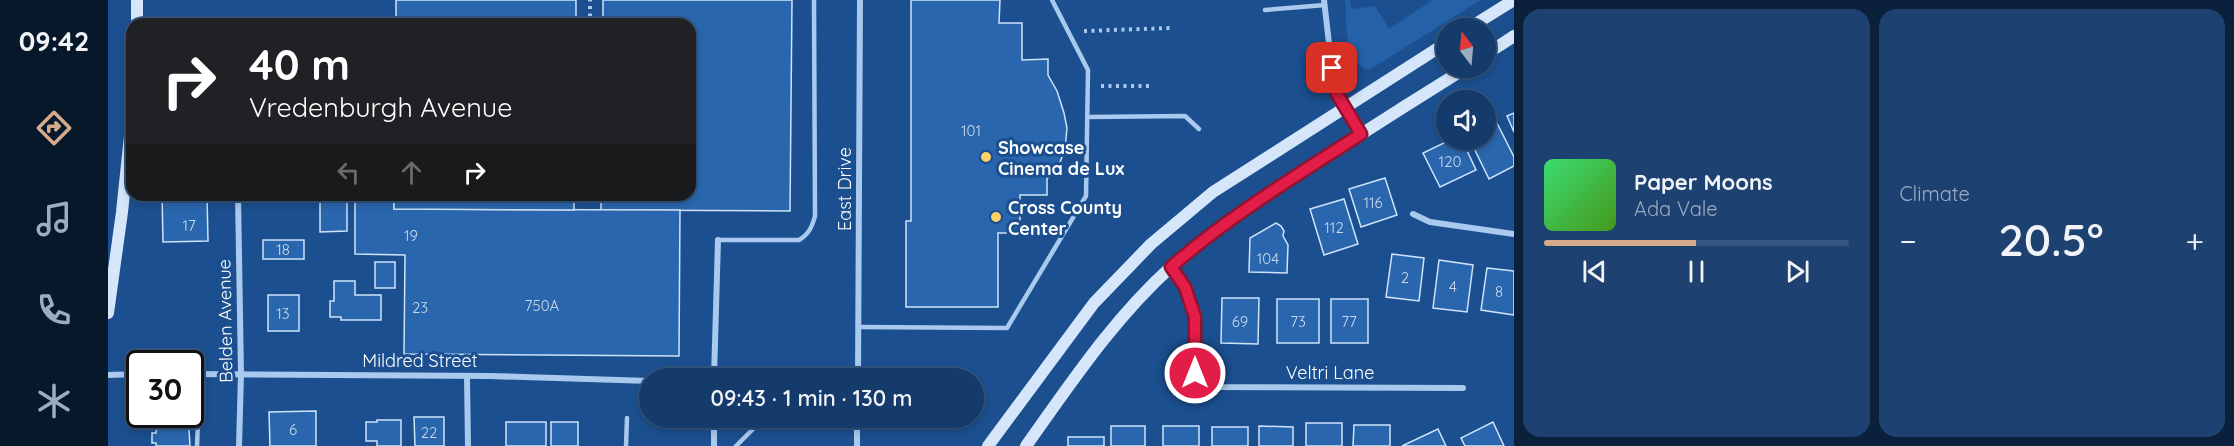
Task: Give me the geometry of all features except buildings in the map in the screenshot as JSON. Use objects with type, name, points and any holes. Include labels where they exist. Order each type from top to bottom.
[{"type":"street","points":[[137,0],[137,18]]},
{"type":"street","name":"East Drive","points":[[858,368],[860,0]]},
{"type":"street","points":[[1485,18],[1514,0]]},
{"type":"street","points":[[1325,3],[1334,87],[1361,134]]},
{"type":"street","points":[[1496,48],[1514,36]]},
{"type":"street","points":[[988,446],[1078,323],[1130,263],[1213,192],[1436,49]]},
{"type":"street","points":[[1026,446],[1113,327],[1171,267],[1208,235],[1248,207],[1450,78]]},
{"type":"street","points":[[108,313],[126,182]]},
{"type":"street","name":"Belden Avenue","points":[[238,201],[241,374],[239,446]]},
{"type":"street","points":[[1413,214],[1431,222],[1514,234]]},
{"type":"street","points":[[714,368],[718,240]]},
{"type":"street","name":"Veltri Lane","points":[[1171,267],[1185,287],[1195,317],[1195,373],[1198,382],[1206,387],[1463,388]]},
{"type":"street","points":[[108,375],[126,374]]},
{"type":"street","name":"Mildred Street","points":[[204,374],[467,376],[639,381]]},
{"type":"street","points":[[467,376],[468,446]]},
{"type":"street","points":[[714,428],[714,446]]},
{"type":"street","points":[[857,428],[857,446]]},
{"type":"lane","points":[[718,240],[799,240],[813,227],[815,216],[814,0]]},
{"type":"lane","points":[[858,327],[1007,328],[1086,196],[1088,70],[1086,62],[1052,0]]},
{"type":"lane","points":[[1265,10],[1325,3]]},
{"type":"lane","points":[[1088,117],[1185,116],[1199,129]]},
{"type":"lane","points":[[626,446],[627,418]]},
{"type":"lane","points":[[197,446],[198,428]]},
{"type":"lane","points":[[736,446],[754,428]]},
{"type":"path","points":[[590,0],[590,18]]},
{"type":"path","points":[[1084,31],[1171,28]]},
{"type":"path","points":[[1101,86],[1149,86]]},
{"type":"shaded area","points":[[1345,0],[1350,0],[1351,9],[1375,6],[1389,29],[1433,0],[1481,0],[1452,18],[1436,18],[1436,28],[1369,70],[1355,59],[1348,41]]},
{"type":"place","name":"Showcase Cinema de Lux","points":[[986,157]]},
{"type":"place","name":"Cross County Center","points":[[996,217]]},
{"type":"route","points":[[1195,373],[1195,317],[1185,287],[1171,267],[1208,235],[1361,134],[1337,94],[1332,68]]}]
